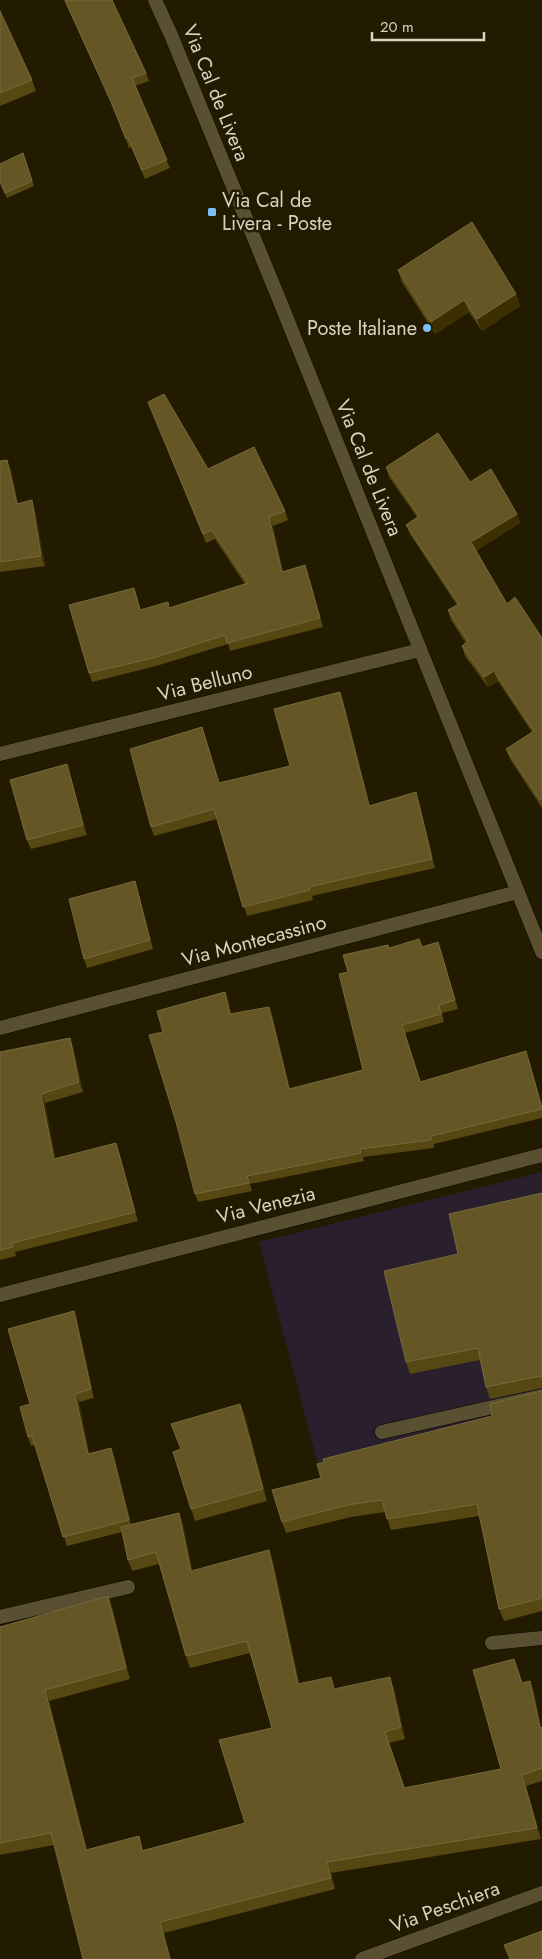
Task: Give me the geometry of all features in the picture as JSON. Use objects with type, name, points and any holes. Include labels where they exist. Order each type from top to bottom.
[{"type":"street","name":"Via Cal de Livera","points":[[155,0],[282,304],[542,952]]},
{"type":"street","name":"Via Belluno","points":[[0,754],[420,650]]},
{"type":"street","name":"Via Montecassino","points":[[0,1028],[518,892]]},
{"type":"street","name":"Via Venezia","points":[[0,1295],[542,1155]]},
{"type":"street","points":[[382,1432],[542,1396]]},
{"type":"street","points":[[0,1617],[128,1587]]},
{"type":"street","points":[[492,1643],[542,1638]]},
{"type":"street","name":"Via Peschiera","points":[[362,1959],[542,1893]]},
{"type":"shaded area","points":[[542,1172],[542,1474],[333,1521],[259,1242]]},
{"type":"building","points":[[65,0],[112,0],[146,73],[132,78],[167,160],[142,170],[128,138],[126,139]]},
{"type":"building","points":[[0,11],[32,80],[0,93]]},
{"type":"building","points":[[23,153],[32,181],[5,193],[0,182],[0,164]]},
{"type":"building","points":[[472,222],[516,294],[477,319],[464,300],[431,322],[398,270]]},
{"type":"building","points":[[164,394],[208,469],[254,447],[285,511],[269,517],[282,572],[305,565],[320,618],[227,643],[225,635],[153,658],[89,673],[69,605],[134,588],[140,610],[168,602],[169,608],[248,583],[212,530],[203,534],[148,402]]},
{"type":"building","points":[[438,433],[470,482],[491,469],[517,514],[471,542],[507,604],[515,597],[542,638],[542,799],[540,800],[506,749],[534,731],[494,671],[484,677],[462,646],[468,641],[448,610],[459,604],[406,525],[419,516],[386,467]]},
{"type":"building","points":[[7,460],[17,504],[32,500],[41,556],[0,562],[0,461]]},
{"type":"building","points":[[340,692],[369,806],[416,792],[432,859],[309,887],[310,890],[243,907],[214,809],[151,827],[130,749],[202,727],[219,783],[290,766],[274,709]]},
{"type":"building","points":[[67,764],[83,825],[27,840],[10,780]]},
{"type":"building","points":[[135,881],[150,940],[84,959],[69,899]]},
{"type":"building","points":[[419,939],[422,947],[438,942],[455,1000],[439,1005],[441,1014],[402,1025],[420,1082],[526,1051],[542,1109],[431,1136],[431,1140],[360,1149],[361,1153],[247,1176],[249,1183],[195,1194],[176,1122],[149,1035],[163,1032],[157,1011],[225,992],[230,1014],[269,1007],[289,1089],[363,1070],[339,974],[348,972],[343,955],[388,945],[389,948]]},
{"type":"building","points":[[70,1038],[79,1082],[41,1094],[54,1159],[116,1143],[135,1212],[12,1243],[13,1247],[0,1250],[0,1052]]},
{"type":"building","points":[[542,1193],[542,1378],[540,1376],[486,1387],[478,1348],[406,1362],[384,1271],[458,1254],[449,1214]]},
{"type":"building","points":[[74,1311],[91,1389],[75,1394],[88,1454],[111,1448],[129,1520],[63,1537],[32,1436],[28,1437],[20,1407],[30,1404],[8,1329]]},
{"type":"building","points":[[542,1391],[542,1598],[499,1609],[477,1504],[387,1519],[382,1500],[347,1505],[282,1522],[272,1490],[321,1478],[317,1464],[324,1462],[323,1459],[492,1416],[490,1404]]},
{"type":"building","points":[[240,1404],[263,1489],[191,1509],[173,1452],[181,1449],[171,1424]]},
{"type":"building","points":[[179,1513],[191,1571],[269,1550],[298,1684],[331,1677],[334,1689],[390,1677],[401,1727],[385,1732],[404,1788],[501,1769],[473,1670],[514,1659],[522,1683],[530,1681],[540,1728],[542,1727],[542,1768],[522,1775],[537,1828],[327,1862],[331,1878],[160,1922],[170,1959],[83,1959],[51,1833],[0,1843],[0,1627],[108,1596],[126,1668],[45,1690],[86,1850],[139,1836],[142,1851],[245,1823],[219,1740],[272,1728],[247,1641],[186,1656],[156,1552],[128,1560],[121,1527]]},
{"type":"building","points":[[542,1931],[542,1959],[510,1959],[504,1945]]},
{"type":"place","name":"Via Cal de Livera - Poste","points":[[212,212]]},
{"type":"place","name":"Poste Italiane","points":[[427,328]]}]
